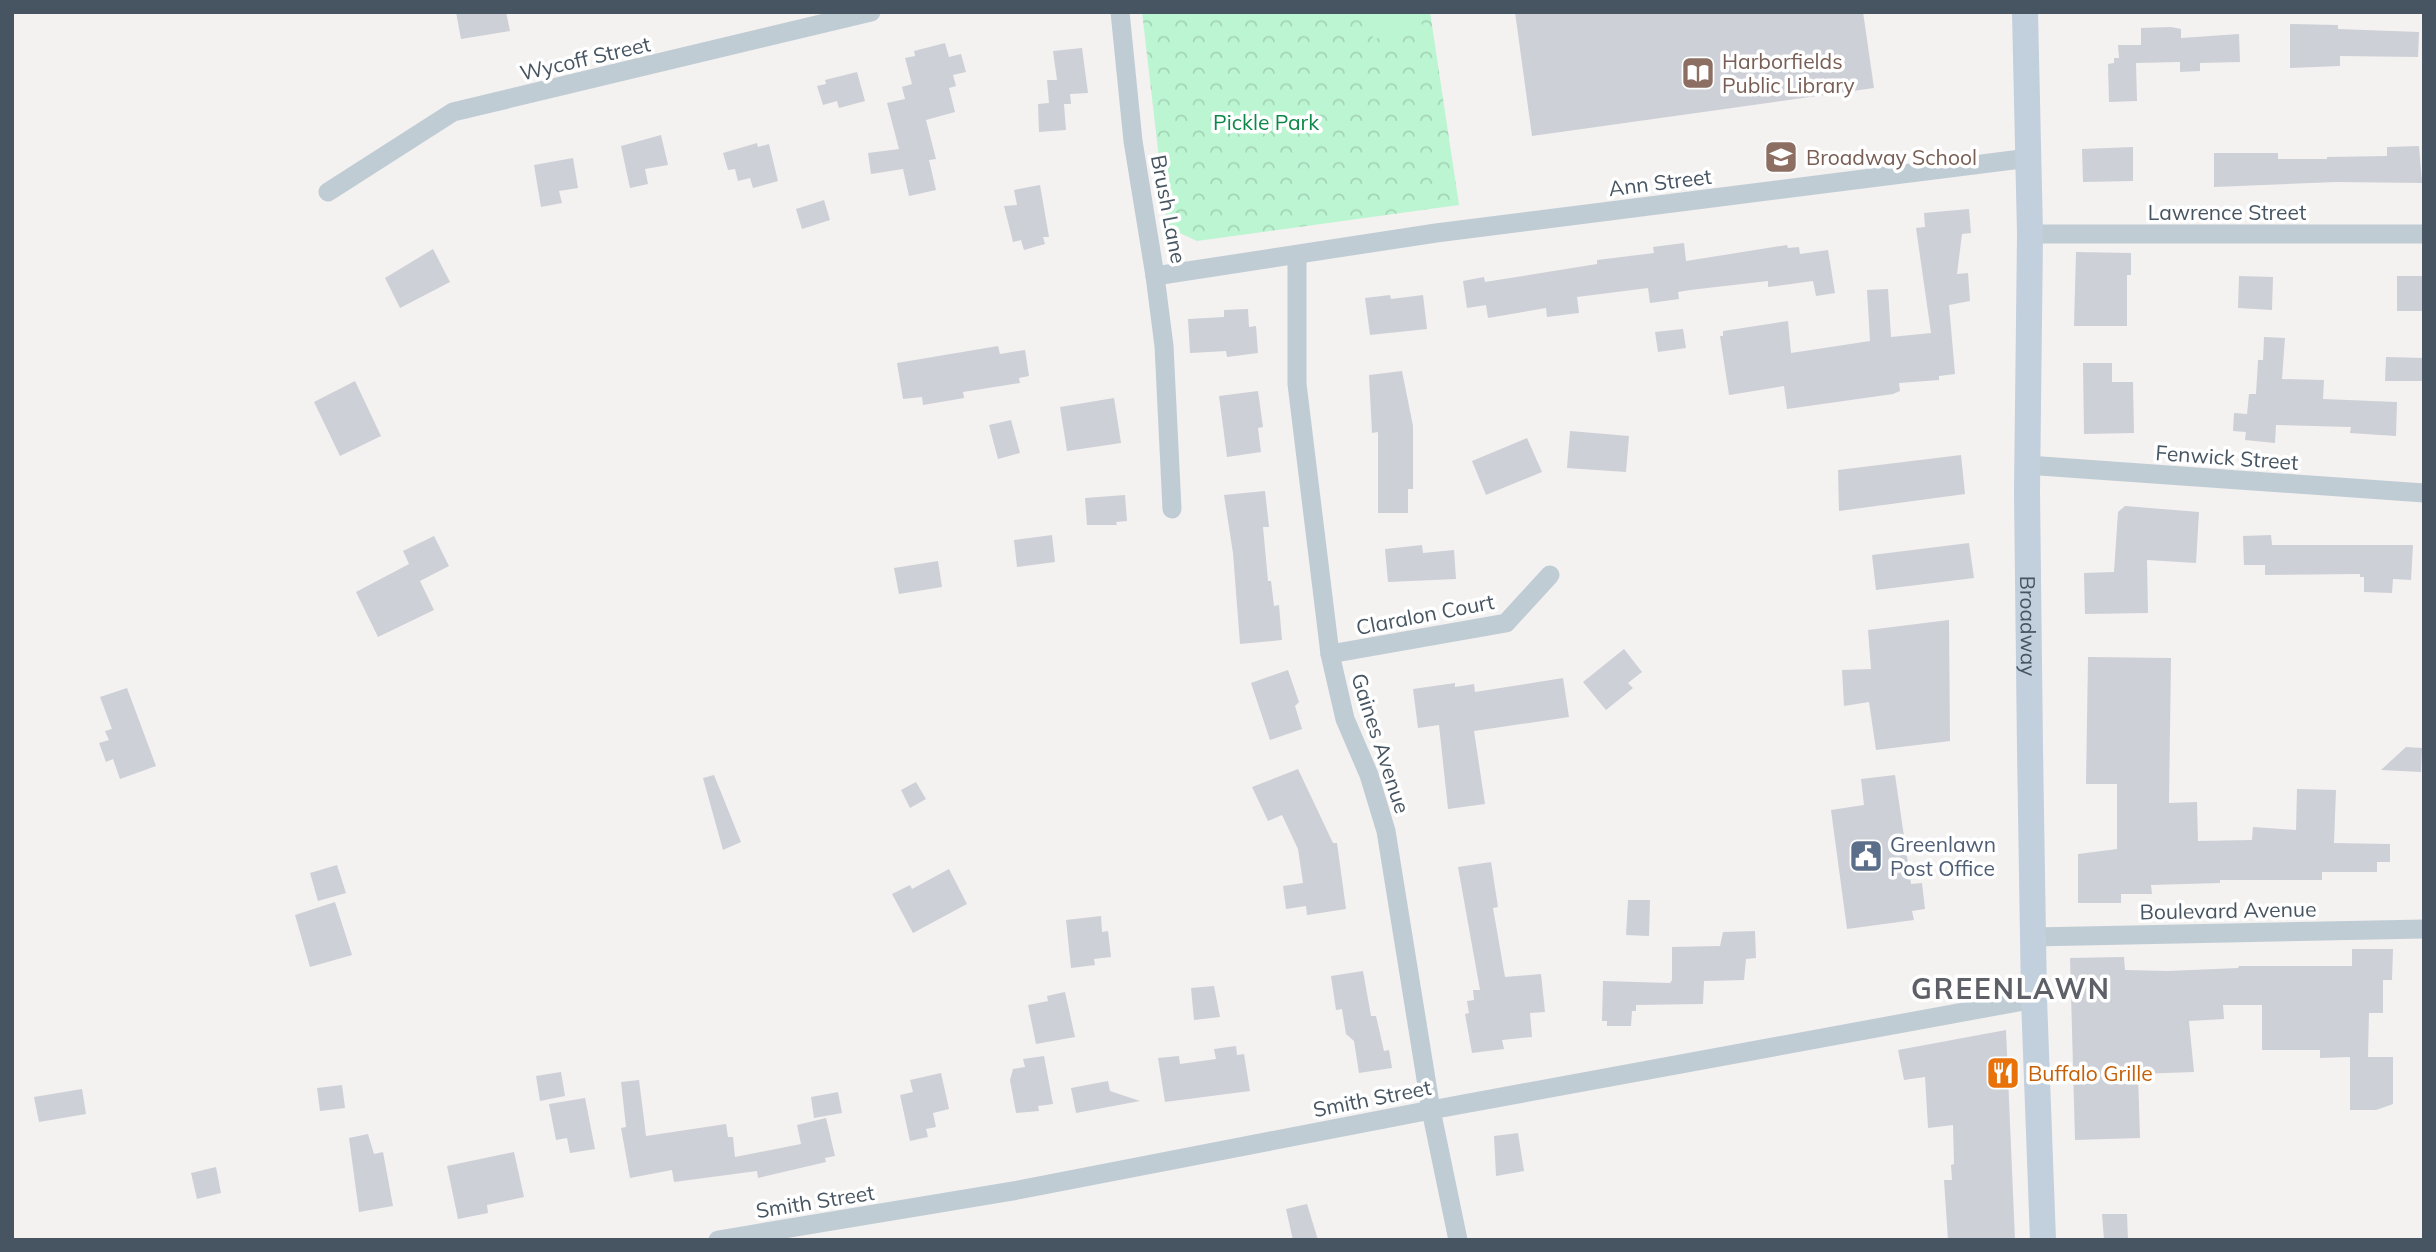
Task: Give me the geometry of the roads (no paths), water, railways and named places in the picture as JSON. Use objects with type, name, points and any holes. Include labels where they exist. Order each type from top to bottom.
[{"type":"main road","name":"Broadway","points":[[2025,12],[2030,234],[2027,466],[2033,937],[2043,1240]]},
{"type":"street","name":"Wycoff Street","points":[[328,192],[453,112],[871,12]]},
{"type":"street","name":"Brush Lane","points":[[1120,12],[1133,141],[1155,276],[1297,256]]},
{"type":"street","name":"Ann Street","points":[[1297,256],[1449,231],[2029,158]]},
{"type":"street","name":"Lawrence Street","points":[[2030,234],[2424,234]]},
{"type":"street","name":"Gaines Avenue","points":[[1297,256],[1297,384],[1330,654],[1345,719],[1369,775],[1386,831],[1431,1110],[1458,1240]]},
{"type":"street","points":[[1155,276],[1164,346],[1172,509]]},
{"type":"street","name":"Fenwick Street","points":[[2027,466],[2424,493]]},
{"type":"street","name":"Claralon Court","points":[[1330,654],[1506,623],[1550,575]]},
{"type":"street","name":"Boulevard Avenue","points":[[2033,937],[2424,929]]},
{"type":"street","name":"Smith Street","points":[[718,1240],[1018,1190],[1431,1110],[2034,999]]},
{"type":"place","name":"Harborfields Public Library","points":[[1698,73]]},
{"type":"place","name":"Broadway School","points":[[1781,157]]},
{"type":"place","name":"Greenlawn Post Office","points":[[1866,856]]},
{"type":"place","name":"Buffalo Grille","points":[[2003,1073]]},
{"type":"district","name":"GREENLAWN","points":[[2011,988]]},
{"type":"park label","name":"Pickle Park","points":[[1266,122]]}]
